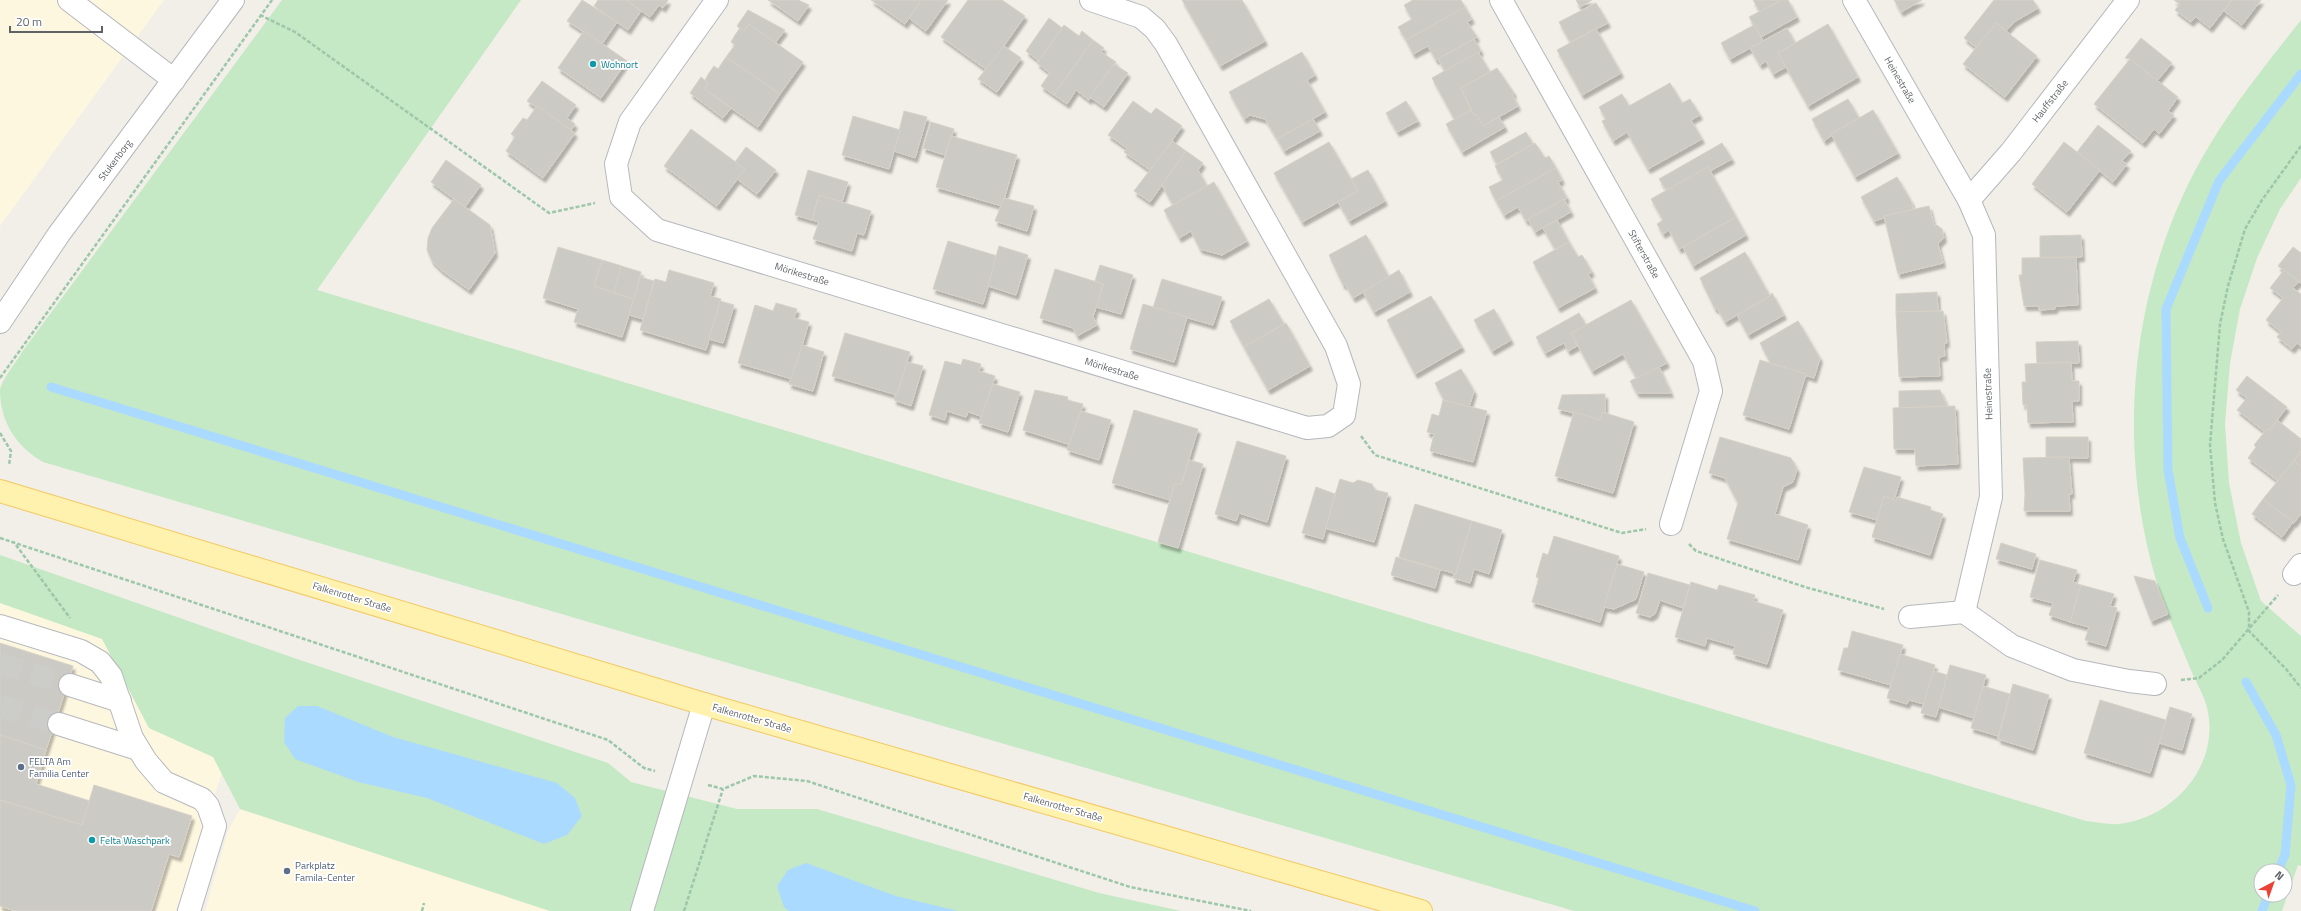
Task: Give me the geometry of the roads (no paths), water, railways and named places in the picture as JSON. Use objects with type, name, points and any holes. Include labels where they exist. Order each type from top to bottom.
[{"type":"main road","name":"Falkenrotter Straße","points":[[0,491],[704,704],[1422,911]]},
{"type":"street","points":[[69,0],[174,80]]},
{"type":"street","name":"Stukenborg","points":[[0,322],[59,234],[233,0]]},
{"type":"street","name":"Mörikestraße","points":[[717,0],[630,122],[616,164],[621,197],[657,230],[1307,428],[1328,426],[1344,414],[1349,384],[1336,346],[1166,44],[1155,29],[1141,17],[1098,1]]},
{"type":"street","name":"Stifterstraße","points":[[1501,0],[1704,361],[1711,391],[1671,524]]},
{"type":"street","name":"Heinestraße","points":[[1854,0],[1969,200],[1984,236],[1991,497],[1964,612]]},
{"type":"street","name":"Hauffstraße","points":[[1969,200],[2011,152],[2128,0]]},
{"type":"street","points":[[1910,617],[1964,612],[2012,646],[2073,670],[2129,681],[2155,684]]},
{"type":"street","points":[[0,626],[81,651],[93,658],[108,672],[120,701],[129,730],[138,749],[164,782],[202,799],[211,811],[215,826],[189,911]]},
{"type":"street","points":[[70,685],[120,701]]},
{"type":"street","name":"Falkenrotter Straße","points":[[642,911],[704,704]]},
{"type":"street","points":[[59,724],[138,749]]},
{"type":"water","points":[[298,706],[317,706],[393,737],[557,783],[575,798],[582,816],[567,835],[544,844],[427,798],[358,782],[295,759],[284,742],[285,718]]},
{"type":"water","points":[[806,863],[896,896],[958,911],[789,911],[784,907],[777,886],[788,870]]},
{"type":"waterway","points":[[2208,608],[2180,538],[2168,470],[2166,309],[2219,181],[2301,74]]},
{"type":"waterway","points":[[51,387],[1755,911]]},
{"type":"waterway","points":[[2246,682],[2276,735],[2291,785],[2285,855],[2282,863]]},
{"type":"waterway","points":[[2262,911],[2265,903]]},
{"type":"tunnel","points":[[0,664],[70,685]]},
{"type":"tunnel","points":[[0,706],[59,724]]},
{"type":"place","name":"Wohnort","points":[[593,64]]},
{"type":"place","name":"FELTA Am Familia Center","points":[[21,767]]},
{"type":"place","name":"Felta Waschpark","points":[[92,840]]},
{"type":"place","name":"Parkplatz Famila-Center","points":[[287,871]]}]
